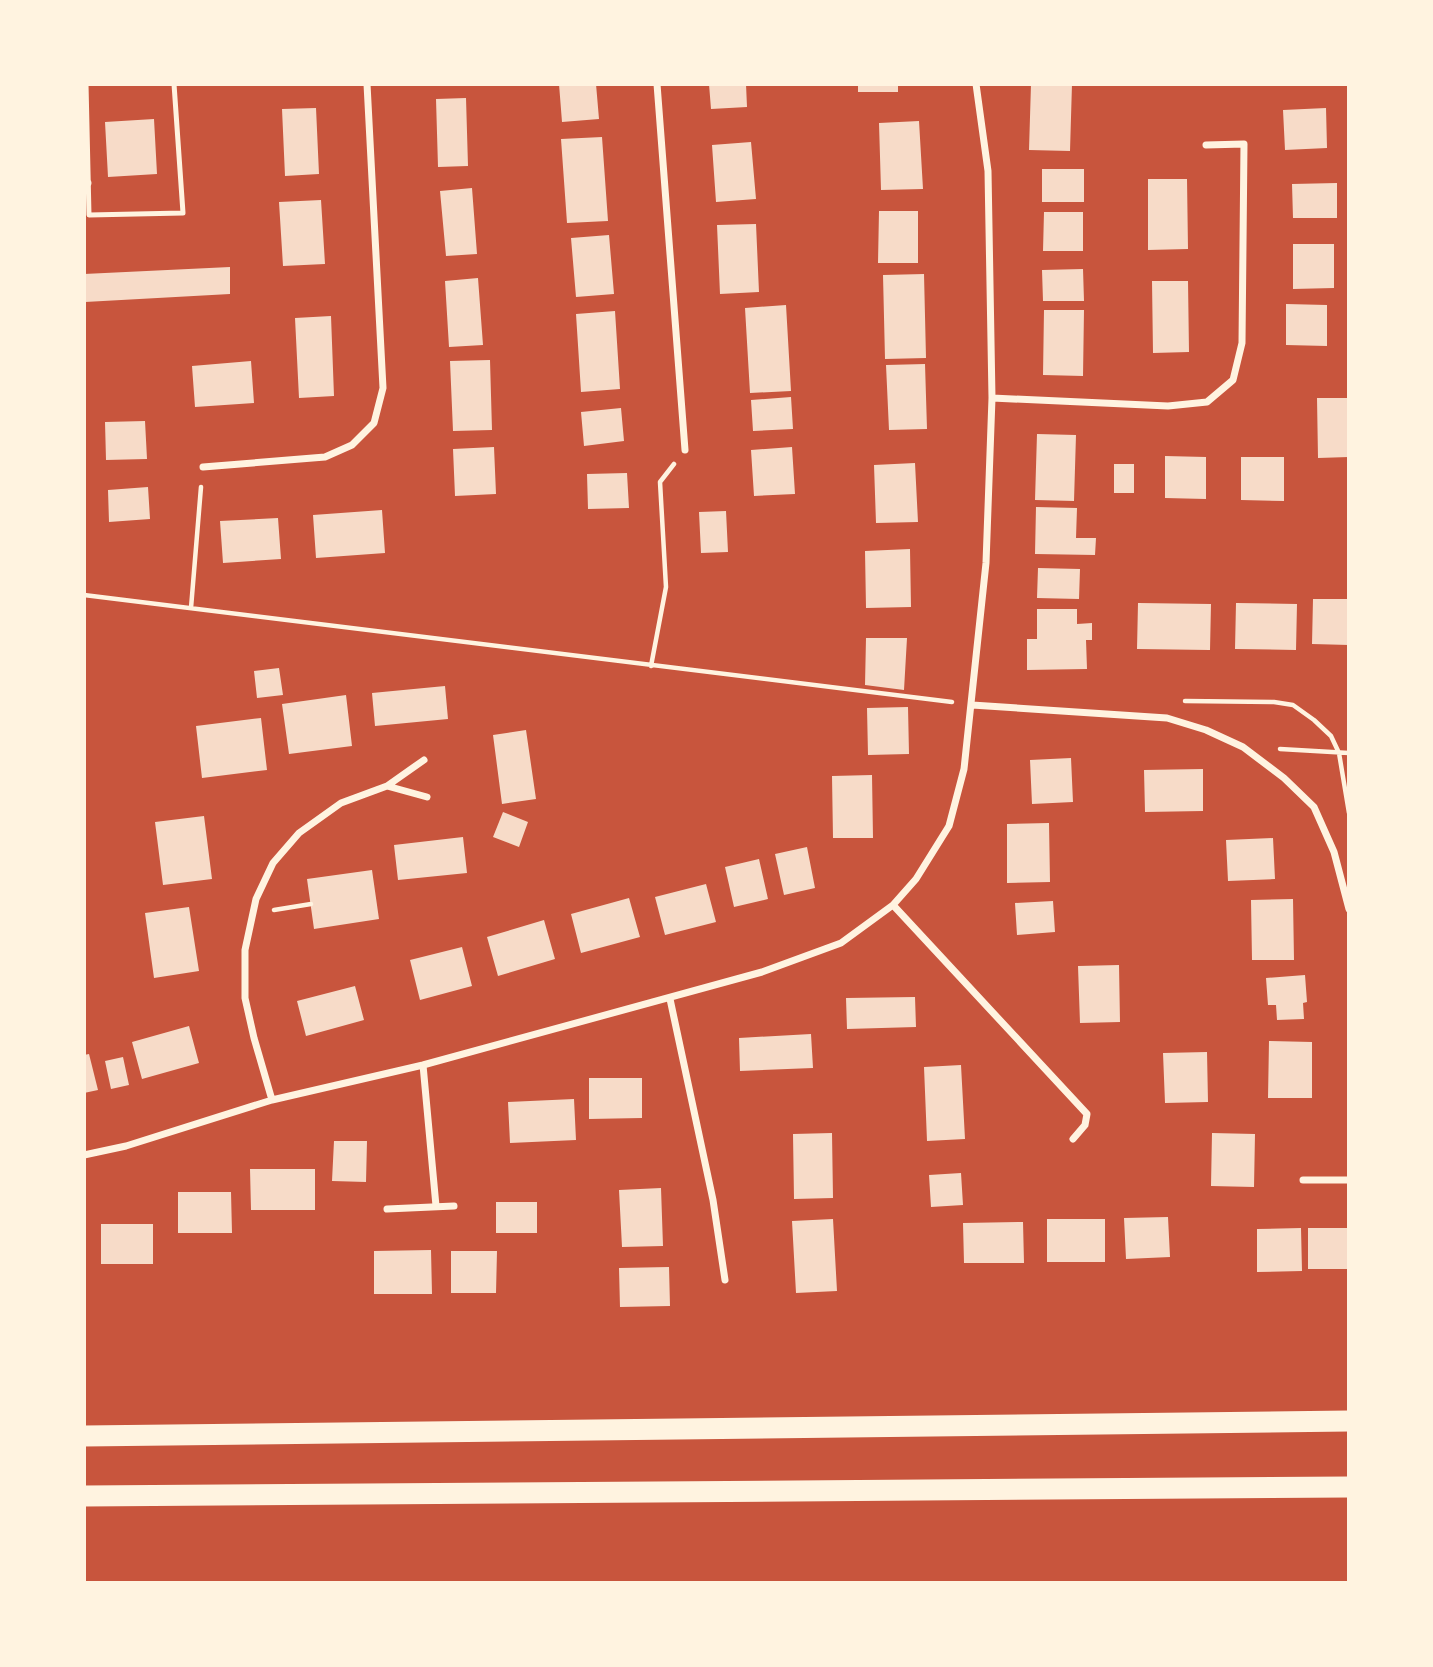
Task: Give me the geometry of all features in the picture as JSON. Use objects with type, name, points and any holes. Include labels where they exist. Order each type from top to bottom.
[{"type":"highway","points":[[84,1436],[1349,1421]]},
{"type":"highway","points":[[84,1496],[1349,1487]]},
{"type":"street","points":[[203,467],[326,457],[352,445],[374,423],[383,388],[367,84]]},
{"type":"street","points":[[657,84],[685,450]]},
{"type":"street","points":[[84,1155],[126,1146],[272,1100],[423,1065],[762,972],[841,943],[893,905],[916,879],[948,826],[964,769],[986,563],[992,398],[988,171],[976,84]]},
{"type":"street","points":[[992,398],[1168,406],[1207,402],[1233,380],[1242,343],[1244,144],[1206,145]]},
{"type":"street","points":[[972,705],[1167,718],[1206,730],[1243,747],[1284,778],[1314,807],[1334,852],[1349,909]]},
{"type":"street","points":[[272,1100],[245,998],[245,950],[256,899],[273,863],[299,833],[341,803],[387,786],[424,761]]},
{"type":"street","points":[[387,786],[427,797]]},
{"type":"street","points":[[893,905],[1087,1114],[1085,1125],[1073,1139]]},
{"type":"street","points":[[670,999],[713,1200],[725,1280]]},
{"type":"street","points":[[423,1065],[436,1206]]},
{"type":"street","points":[[1303,1181],[1349,1180]]},
{"type":"street","points":[[387,1209],[454,1206]]},
{"type":"lane","points":[[86,84],[86,183],[89,215],[183,213],[174,84]]},
{"type":"path","points":[[651,666],[666,587],[660,482],[685,450]]},
{"type":"path","points":[[191,608],[203,467]]},
{"type":"path","points":[[84,595],[972,705]]},
{"type":"path","points":[[1167,718],[1181,701],[1293,705],[1331,736],[1339,752],[1349,813]]},
{"type":"path","points":[[1243,747],[1349,753]]},
{"type":"path","points":[[253,914],[311,904]]},
{"type":"building","points":[[559,84],[596,84],[599,119],[562,122]]},
{"type":"building","points":[[709,84],[746,84],[747,107],[711,109]]},
{"type":"building","points":[[858,84],[898,84],[898,92],[858,92]]},
{"type":"building","points":[[1031,84],[1072,84],[1070,151],[1029,150]]},
{"type":"building","points":[[466,98],[468,166],[438,167],[436,99]]},
{"type":"building","points":[[316,108],[319,174],[285,176],[282,109]]},
{"type":"building","points":[[1326,108],[1327,148],[1285,150],[1283,110]]},
{"type":"building","points":[[154,119],[157,174],[108,177],[105,122]]},
{"type":"building","points":[[919,121],[923,189],[881,190],[879,123]]},
{"type":"building","points":[[602,137],[608,221],[567,223],[561,139]]},
{"type":"building","points":[[751,142],[756,199],[716,202],[712,145]]},
{"type":"building","points":[[1042,169],[1084,169],[1084,202],[1042,202]]},
{"type":"building","points":[[1148,179],[1187,179],[1188,249],[1148,250]]},
{"type":"building","points":[[1337,183],[1337,218],[1293,218],[1292,184]]},
{"type":"building","points":[[472,188],[477,254],[446,256],[440,191]]},
{"type":"building","points":[[321,200],[325,264],[283,266],[279,202]]},
{"type":"building","points":[[879,211],[918,211],[918,263],[878,263]]},
{"type":"building","points":[[1044,212],[1083,212],[1083,251],[1043,251]]},
{"type":"building","points":[[756,224],[759,292],[720,294],[717,225]]},
{"type":"building","points":[[609,235],[614,294],[576,297],[571,238]]},
{"type":"building","points":[[1293,244],[1334,244],[1334,288],[1293,289]]},
{"type":"building","points":[[230,267],[230,294],[85,302],[84,274]]},
{"type":"building","points":[[1083,269],[1084,301],[1043,301],[1042,270]]},
{"type":"building","points":[[924,274],[926,358],[885,359],[883,275]]},
{"type":"building","points":[[478,278],[483,345],[449,347],[445,281]]},
{"type":"building","points":[[1152,281],[1188,281],[1189,352],[1153,353]]},
{"type":"building","points":[[1286,304],[1327,305],[1327,346],[1286,345]]},
{"type":"building","points":[[786,305],[791,391],[750,393],[745,308]]},
{"type":"building","points":[[1044,310],[1084,310],[1083,376],[1043,375]]},
{"type":"building","points":[[615,311],[620,389],[581,392],[576,314]]},
{"type":"building","points":[[331,316],[334,396],[299,398],[295,318]]},
{"type":"building","points":[[490,360],[492,430],[453,431],[450,361]]},
{"type":"building","points":[[251,361],[254,403],[195,407],[192,366]]},
{"type":"building","points":[[925,364],[927,429],[889,430],[886,365]]},
{"type":"building","points":[[791,397],[793,429],[753,431],[751,400]]},
{"type":"building","points":[[1317,398],[1349,398],[1349,457],[1318,458]]},
{"type":"building","points":[[621,408],[624,441],[584,446],[581,412]]},
{"type":"building","points":[[145,421],[147,459],[106,460],[105,422]]},
{"type":"building","points":[[1037,434],[1076,435],[1074,501],[1035,500]]},
{"type":"building","points":[[494,447],[496,494],[455,496],[453,449]]},
{"type":"building","points":[[792,447],[795,494],[754,496],[751,450]]},
{"type":"building","points":[[1165,456],[1206,457],[1206,499],[1165,498]]},
{"type":"building","points":[[1241,457],[1284,457],[1284,501],[1241,500]]},
{"type":"building","points":[[915,463],[918,522],[876,523],[874,465]]},
{"type":"building","points":[[1114,464],[1134,464],[1134,493],[1114,493]]},
{"type":"building","points":[[627,473],[629,508],[588,509],[587,474]]},
{"type":"building","points":[[148,487],[150,519],[109,522],[108,490]]},
{"type":"building","points":[[1036,507],[1077,508],[1076,538],[1096,538],[1095,555],[1035,554]]},
{"type":"building","points":[[382,510],[385,553],[316,558],[313,515]]},
{"type":"building","points":[[726,511],[728,552],[701,553],[699,512]]},
{"type":"building","points":[[278,518],[281,559],[223,563],[220,521]]},
{"type":"building","points":[[910,549],[911,607],[866,608],[865,551]]},
{"type":"building","points":[[1038,568],[1080,569],[1079,599],[1037,598]]},
{"type":"building","points":[[1313,599],[1349,599],[1349,645],[1312,644]]},
{"type":"building","points":[[1138,603],[1211,604],[1210,650],[1137,649]]},
{"type":"building","points":[[1236,603],[1297,604],[1296,650],[1235,649]]},
{"type":"building","points":[[1037,609],[1077,609],[1077,624],[1092,623],[1092,640],[1086,640],[1087,669],[1027,670],[1027,639],[1037,639]]},
{"type":"building","points":[[866,638],[907,638],[904,690],[865,685]]},
{"type":"building","points":[[279,668],[283,695],[257,698],[254,671]]},
{"type":"building","points":[[445,686],[448,719],[375,726],[372,693]]},
{"type":"building","points":[[346,695],[352,746],[289,754],[282,704]]},
{"type":"building","points":[[908,707],[909,754],[868,755],[867,708]]},
{"type":"building","points":[[261,718],[267,770],[202,778],[196,726]]},
{"type":"building","points":[[526,730],[536,799],[502,804],[493,735]]},
{"type":"building","points":[[1071,758],[1073,802],[1032,804],[1030,760]]},
{"type":"building","points":[[1203,769],[1203,811],[1145,812],[1144,770]]},
{"type":"building","points":[[872,775],[873,838],[833,838],[832,776]]},
{"type":"building","points":[[503,812],[528,822],[519,847],[493,837]]},
{"type":"building","points":[[204,816],[212,879],[163,885],[155,822]]},
{"type":"building","points":[[1049,823],[1050,882],[1007,883],[1007,824]]},
{"type":"building","points":[[463,837],[467,873],[398,880],[394,845]]},
{"type":"building","points":[[1273,838],[1275,879],[1228,881],[1226,840]]},
{"type":"building","points":[[807,847],[815,888],[784,895],[775,854]]},
{"type":"building","points":[[759,859],[768,899],[734,907],[725,867]]},
{"type":"building","points":[[372,870],[379,919],[314,929],[307,879]]},
{"type":"building","points":[[706,884],[716,922],[665,935],[655,897]]},
{"type":"building","points":[[629,898],[640,937],[581,953],[571,914]]},
{"type":"building","points":[[1293,899],[1294,960],[1252,960],[1251,900]]},
{"type":"building","points":[[1053,901],[1055,932],[1017,935],[1015,903]]},
{"type":"building","points":[[189,907],[199,971],[154,978],[145,913]]},
{"type":"building","points":[[544,920],[555,959],[498,976],[487,937]]},
{"type":"building","points":[[462,947],[472,986],[420,1000],[410,960]]},
{"type":"building","points":[[1119,965],[1120,1022],[1080,1023],[1078,966]]},
{"type":"building","points":[[1305,975],[1307,1002],[1303,1003],[1304,1019],[1277,1020],[1276,1005],[1268,1005],[1266,978]]},
{"type":"building","points":[[355,986],[364,1020],[306,1036],[297,1001]]},
{"type":"building","points":[[915,997],[916,1027],[847,1029],[846,998]]},
{"type":"building","points":[[189,1026],[199,1063],[142,1079],[132,1042]]},
{"type":"building","points":[[811,1034],[813,1068],[740,1071],[739,1038]]},
{"type":"building","points":[[1269,1041],[1312,1042],[1312,1098],[1268,1098]]},
{"type":"building","points":[[1207,1052],[1208,1102],[1165,1103],[1163,1053]]},
{"type":"building","points":[[89,1054],[98,1090],[84,1093],[84,1055]]},
{"type":"building","points":[[123,1057],[129,1085],[111,1089],[105,1061]]},
{"type":"building","points":[[961,1065],[965,1139],[927,1141],[924,1067]]},
{"type":"building","points":[[589,1078],[642,1078],[642,1118],[589,1119]]},
{"type":"building","points":[[574,1099],[576,1140],[510,1143],[508,1102]]},
{"type":"building","points":[[832,1133],[833,1198],[794,1199],[793,1134]]},
{"type":"building","points":[[1212,1133],[1255,1134],[1254,1187],[1211,1186]]},
{"type":"building","points":[[334,1141],[367,1141],[366,1182],[332,1181]]},
{"type":"building","points":[[250,1169],[315,1169],[315,1210],[251,1210]]},
{"type":"building","points":[[961,1173],[963,1205],[931,1207],[929,1175]]},
{"type":"building","points":[[661,1188],[663,1246],[622,1247],[619,1190]]},
{"type":"building","points":[[178,1192],[231,1192],[232,1233],[178,1233]]},
{"type":"building","points":[[496,1202],[537,1202],[537,1233],[496,1233]]},
{"type":"building","points":[[1168,1217],[1170,1257],[1126,1259],[1124,1218]]},
{"type":"building","points":[[833,1219],[837,1291],[796,1293],[792,1221]]},
{"type":"building","points":[[1047,1219],[1105,1219],[1105,1262],[1047,1262]]},
{"type":"building","points":[[1023,1222],[1024,1263],[964,1263],[963,1223]]},
{"type":"building","points":[[101,1224],[153,1224],[153,1264],[101,1264]]},
{"type":"building","points":[[1301,1228],[1302,1271],[1257,1272],[1257,1229]]},
{"type":"building","points":[[1308,1228],[1349,1228],[1349,1269],[1308,1269]]},
{"type":"building","points":[[431,1250],[432,1294],[374,1294],[374,1251]]},
{"type":"building","points":[[451,1251],[497,1251],[496,1293],[451,1293]]},
{"type":"building","points":[[669,1267],[670,1306],[620,1307],[619,1268]]}]
